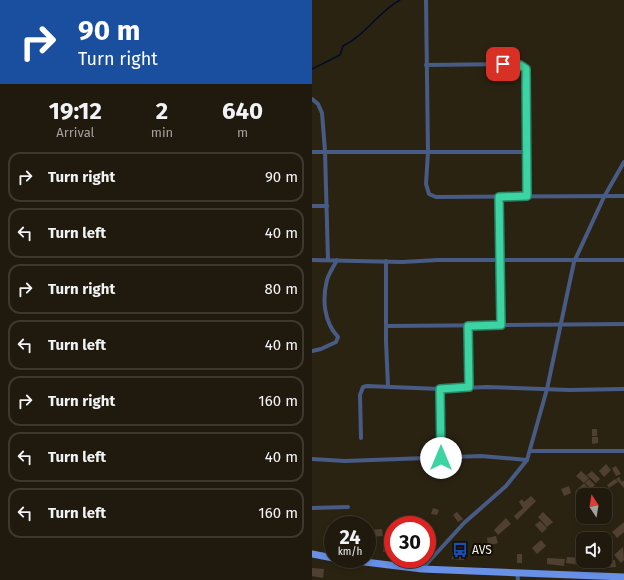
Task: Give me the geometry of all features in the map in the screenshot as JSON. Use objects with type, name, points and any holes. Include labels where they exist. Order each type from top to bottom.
[{"type":"main road","points":[[312,554],[324,556]]},
{"type":"main road","points":[[376,563],[422,569],[517,576],[624,577]]},
{"type":"street","points":[[426,0],[428,152],[426,184],[429,194],[436,197],[624,196]]},
{"type":"street","points":[[426,65],[518,64],[525,67],[527,196]]},
{"type":"street","points":[[312,99],[318,104],[322,113],[325,152],[328,260]]},
{"type":"street","points":[[312,152],[527,152]]},
{"type":"street","points":[[422,569],[464,523],[506,486],[527,460],[531,451],[547,389],[574,262],[604,197],[624,162]]},
{"type":"street","points":[[499,197],[501,325]]},
{"type":"street","points":[[312,206],[327,206]]},
{"type":"street","points":[[312,260],[386,262],[499,260],[574,262],[624,260]]},
{"type":"street","points":[[312,351],[321,349],[336,342],[338,337],[331,330],[325,316],[327,279],[337,260]]},
{"type":"street","points":[[386,262],[388,386]]},
{"type":"street","points":[[386,326],[624,324]]},
{"type":"street","points":[[468,326],[469,387]]},
{"type":"street","points":[[361,438],[361,390],[367,386],[440,389],[469,387],[624,389]]},
{"type":"street","points":[[440,389],[441,458]]},
{"type":"street","points":[[531,451],[624,451]]},
{"type":"street","points":[[312,459],[345,461],[496,456],[527,460]]},
{"type":"street","points":[[312,508],[348,508]]},
{"type":"building","points":[[592,429],[597,429],[597,436],[592,436]]},
{"type":"building","points":[[592,437],[598,437],[598,443],[592,444]]},
{"type":"building","points":[[606,464],[611,470],[604,477],[599,471]]},
{"type":"building","points":[[616,466],[621,474],[616,476],[612,468]]},
{"type":"building","points":[[581,471],[589,478],[584,483],[576,476]]},
{"type":"building","points":[[592,471],[600,479],[596,483],[587,475]]},
{"type":"building","points":[[619,477],[622,482],[624,480],[624,488],[616,479]]},
{"type":"building","points":[[589,479],[595,485],[590,488],[585,483]]},
{"type":"building","points":[[615,479],[618,482],[609,488],[607,485]]},
{"type":"building","points":[[584,483],[588,488],[579,488]]},
{"type":"building","points":[[569,486],[571,493],[564,496],[561,489]]},
{"type":"building","points":[[531,496],[536,501],[517,520],[514,516],[523,508],[519,502],[522,499],[524,502]]},
{"type":"building","points":[[433,508],[439,510],[437,515],[431,514]]},
{"type":"building","points":[[457,512],[463,519],[458,522],[453,515]]},
{"type":"building","points":[[543,512],[553,522],[547,527],[538,517]]},
{"type":"building","points":[[506,518],[511,524],[498,535],[494,530]]},
{"type":"building","points":[[540,521],[547,528],[542,533],[535,525]]},
{"type":"building","points":[[624,522],[624,532],[617,538],[612,532]]},
{"type":"building","points":[[376,529],[382,529],[383,536],[376,536]]},
{"type":"building","points":[[496,536],[498,543],[488,546],[487,538]]},
{"type":"building","points":[[541,540],[546,546],[537,554],[532,548]]},
{"type":"building","points":[[623,547],[624,560],[621,563],[614,555]]},
{"type":"building","points":[[452,552],[464,553],[464,560],[452,559]]},
{"type":"building","points":[[517,554],[522,554],[522,563],[517,563]]},
{"type":"building","points":[[567,557],[576,558],[576,564],[566,563]]},
{"type":"building","points":[[547,558],[565,559],[564,566],[547,564]]},
{"type":"building","points":[[612,560],[615,560],[616,567],[612,567]]},
{"type":"building","points":[[312,568],[324,569],[323,578],[312,576]]},
{"type":"waterway","points":[[312,69],[340,55],[343,46],[359,36],[385,10],[400,0]]},
{"type":"place","name":"AVS","points":[[460,550]]},
{"type":"route","points":[[441,458],[440,389],[469,387],[468,326],[501,325],[499,197],[527,196],[526,69],[520,65],[503,64]]}]
